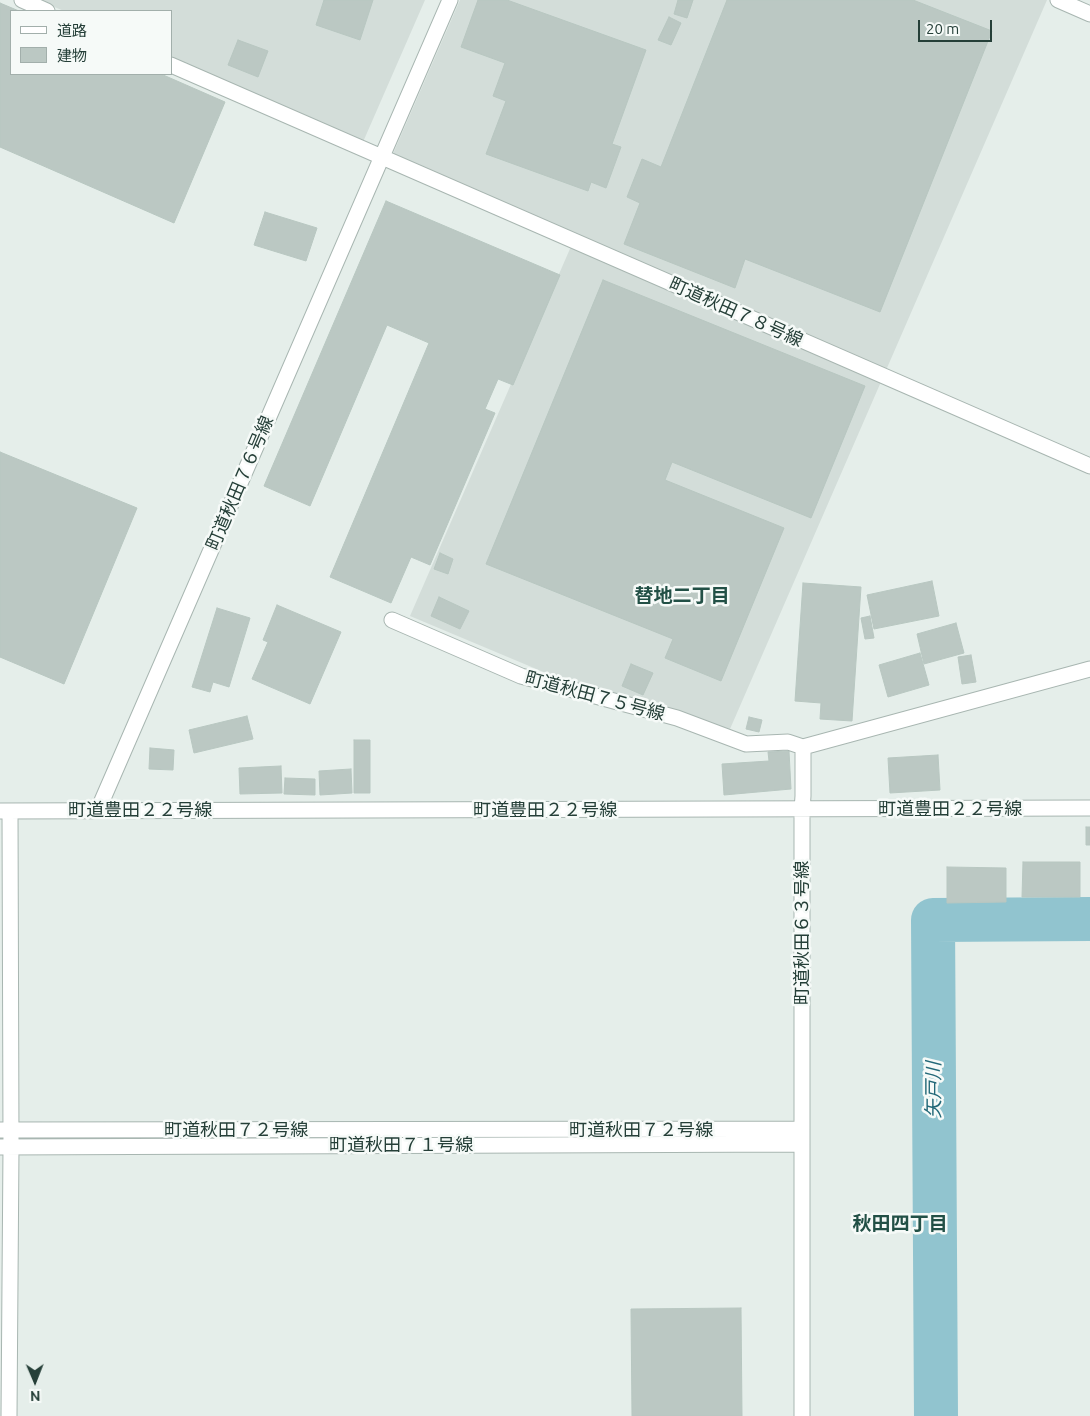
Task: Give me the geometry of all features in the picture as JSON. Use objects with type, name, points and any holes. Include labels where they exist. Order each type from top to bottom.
[{"type":"street","points":[[22,0],[46,10]]},
{"type":"street","name":"町道秋田７６号線","points":[[98,810],[450,0]]},
{"type":"street","points":[[1058,0],[1090,14]]},
{"type":"street","name":"町道秋田７８号線","points":[[172,65],[1090,466]]},
{"type":"street","name":"町道秋田７５号線","points":[[392,620],[521,676],[676,718],[746,744],[788,742],[803,748]]},
{"type":"street","points":[[803,748],[1090,669]]},
{"type":"street","name":"町道秋田６３号線","points":[[802,1416],[803,748]]},
{"type":"street","name":"町道豊田２２号線","points":[[5,811],[1090,808]]},
{"type":"street","points":[[5,811],[8,1416]]},
{"type":"street","name":"町道秋田７２号線","points":[[6,1130],[802,1137]]},
{"type":"street","name":"町道秋田７１号線","points":[[6,1147],[802,1137]]},
{"type":"shaded area","points":[[38,0],[425,0],[363,142],[172,58],[172,10],[62,10]]},
{"type":"shaded area","points":[[460,0],[1047,0],[730,729],[553,676],[410,616],[576,235],[392,156]]},
{"type":"building","points":[[324,0],[373,0],[360,40],[316,25]]},
{"type":"building","points":[[478,0],[507,0],[646,50],[612,144],[621,147],[606,188],[591,182],[588,191],[486,154],[506,101],[493,96],[505,63],[461,47]]},
{"type":"building","points":[[678,0],[693,0],[687,18],[674,14]]},
{"type":"building","points":[[727,0],[913,0],[992,31],[880,312],[745,259],[735,288],[624,244],[640,203],[627,197],[642,159],[661,167]]},
{"type":"building","points":[[0,3],[17,10],[10,10],[10,75],[163,75],[225,102],[174,223],[0,147]]},
{"type":"building","points":[[669,17],[681,23],[671,45],[658,40]]},
{"type":"building","points":[[238,40],[268,51],[258,77],[228,65]]},
{"type":"building","points":[[386,201],[560,275],[513,385],[498,379],[485,409],[495,413],[430,565],[411,557],[391,603],[330,577],[429,343],[387,325],[310,506],[264,486]]},
{"type":"building","points":[[265,212],[317,228],[306,261],[254,245]]},
{"type":"building","points":[[603,280],[865,386],[811,518],[672,462],[665,480],[784,528],[721,681],[665,658],[673,639],[486,564]]},
{"type":"building","points":[[0,452],[137,508],[64,684],[0,657]]},
{"type":"building","points":[[440,553],[453,559],[448,574],[434,569]]},
{"type":"building","points":[[932,581],[939,616],[874,629],[867,595]]},
{"type":"building","points":[[803,583],[861,587],[852,721],[820,719],[821,703],[795,701]]},
{"type":"building","points":[[439,597],[469,611],[460,629],[431,616]]},
{"type":"building","points":[[277,605],[341,632],[310,704],[252,679],[268,642],[263,640]]},
{"type":"building","points":[[217,608],[250,618],[229,687],[213,682],[210,692],[192,687]]},
{"type":"building","points":[[870,616],[874,638],[865,639],[861,618]]},
{"type":"building","points":[[956,623],[964,653],[924,664],[917,634]]},
{"type":"building","points":[[920,653],[929,685],[888,697],[879,665]]},
{"type":"building","points":[[971,655],[976,682],[962,684],[958,657]]},
{"type":"building","points":[[631,664],[653,673],[643,695],[622,686]]},
{"type":"building","points":[[247,716],[253,739],[194,753],[189,730]]},
{"type":"building","points":[[749,717],[762,720],[759,732],[746,729]]},
{"type":"building","points":[[354,740],[370,740],[370,793],[354,793]]},
{"type":"building","points":[[150,748],[174,750],[173,770],[149,769]]},
{"type":"building","points":[[789,751],[791,789],[724,795],[722,764],[769,761],[768,752]]},
{"type":"building","points":[[938,755],[940,790],[890,793],[888,758]]},
{"type":"building","points":[[281,766],[282,793],[240,794],[239,768]]},
{"type":"building","points":[[351,769],[352,793],[320,795],[319,771]]},
{"type":"building","points":[[285,778],[315,779],[315,795],[284,794]]},
{"type":"building","points":[[1086,827],[1090,827],[1090,845],[1086,845]]},
{"type":"building","points":[[1023,862],[1080,862],[1080,897],[1022,897]]},
{"type":"building","points":[[947,867],[1006,868],[1006,902],[947,903]]},
{"type":"building","points":[[741,1308],[742,1416],[632,1416],[631,1309]]},
{"type":"waterway","name":"矢戸川","points":[[936,1416],[933,920],[1090,919]]},
{"type":"district","name":"替地二丁目","points":[[682,596]]},
{"type":"district","name":"秋田四丁目","points":[[900,1224]]}]
